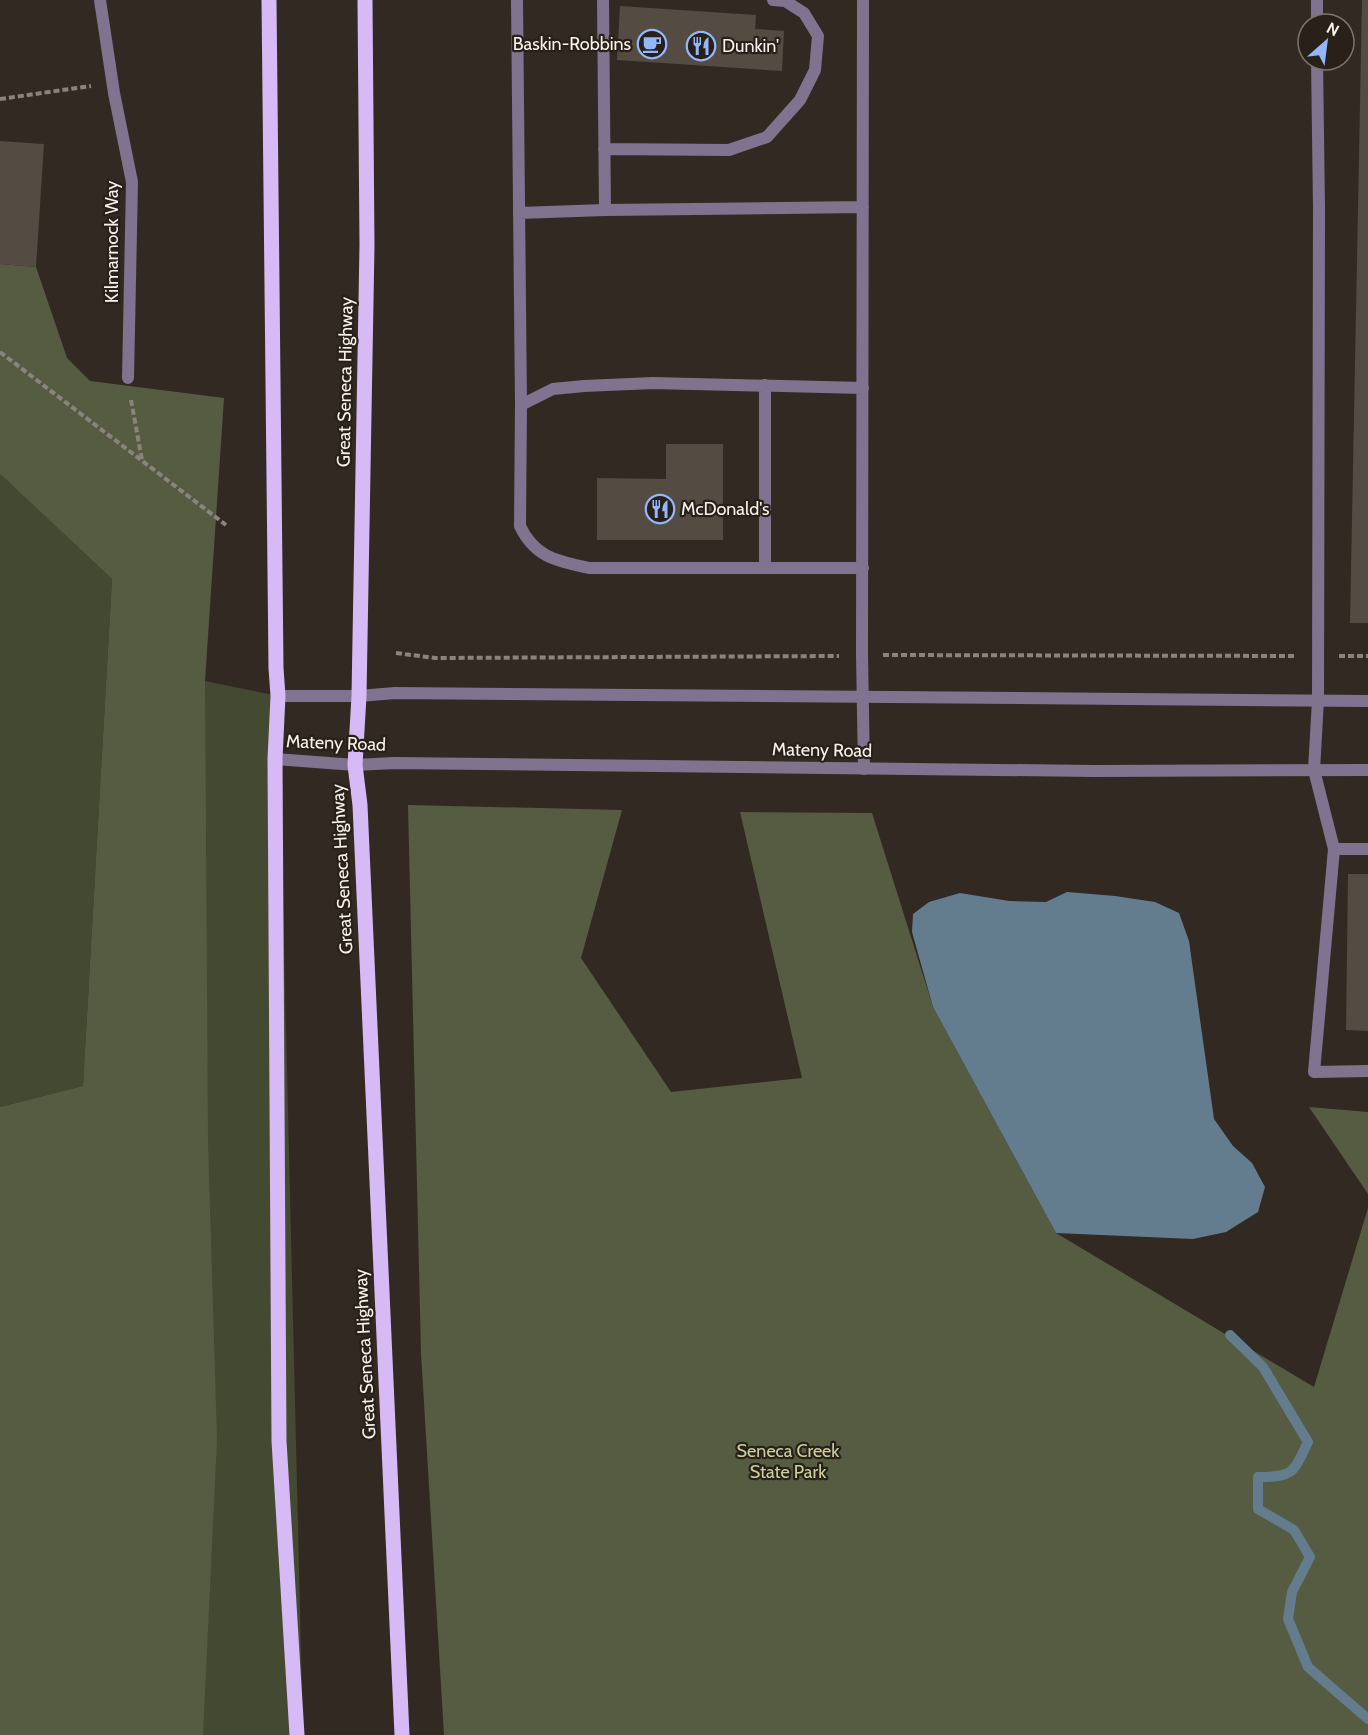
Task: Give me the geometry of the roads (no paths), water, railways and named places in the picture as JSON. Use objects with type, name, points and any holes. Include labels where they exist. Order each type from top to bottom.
[{"type":"main road","points":[[269,0],[278,696],[275,759],[279,1441],[297,1735]]},
{"type":"main road","name":"Great Seneca Highway","points":[[365,0],[367,244],[359,696],[355,765],[361,817],[402,1735]]},
{"type":"street","name":"Kilmarnock Way","points":[[100,0],[112,83],[132,182],[128,378]]},
{"type":"street","points":[[517,0],[520,526],[527,541],[551,559],[589,568],[863,568]]},
{"type":"street","points":[[603,0],[605,210]]},
{"type":"street","points":[[604,148],[729,150],[766,137],[800,100],[815,70],[818,36],[804,13],[785,0],[773,0]]},
{"type":"street","points":[[863,0],[862,697],[864,769]]},
{"type":"street","points":[[1317,72],[1318,700],[1314,770],[1334,849],[1314,1072],[1368,1071]]},
{"type":"street","points":[[519,213],[863,207]]},
{"type":"street","points":[[521,405],[553,389],[584,386],[653,383],[863,388]]},
{"type":"street","points":[[765,385],[765,568]]},
{"type":"street","points":[[278,696],[359,696],[407,693],[1368,700]]},
{"type":"street","name":"Mateny Road","points":[[275,759],[355,765],[394,763],[1094,771],[1368,770]]},
{"type":"street","points":[[1334,849],[1368,849]]},
{"type":"water","points":[[1067,892],[1155,902],[1179,913],[1189,941],[1214,1119],[1233,1146],[1252,1163],[1265,1187],[1258,1212],[1226,1232],[1193,1239],[1056,1233],[933,1007],[912,932],[913,914],[929,902],[960,893],[1009,901],[1046,902]]},
{"type":"waterway","points":[[1230,1335],[1263,1367],[1308,1442],[1299,1461],[1291,1471],[1279,1476],[1258,1477],[1258,1509],[1294,1530],[1310,1557],[1292,1592],[1288,1619],[1308,1667],[1368,1719]]},
{"type":"place","name":"Baskin-Robbins","points":[[652,44]]},
{"type":"place","name":"Dunkin'","points":[[701,46]]},
{"type":"place","name":"McDonald's","points":[[660,509]]},
{"type":"park label","name":"Seneca Creek State Park","points":[[788,1461]]}]
